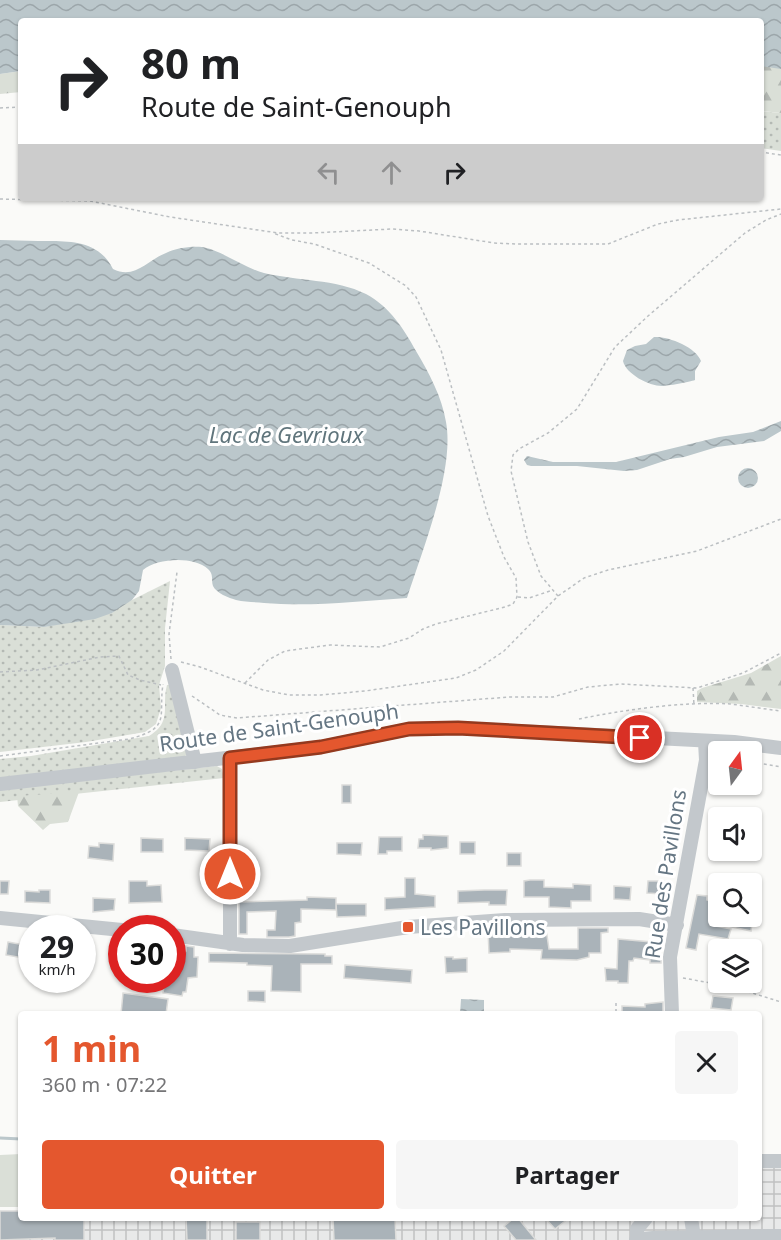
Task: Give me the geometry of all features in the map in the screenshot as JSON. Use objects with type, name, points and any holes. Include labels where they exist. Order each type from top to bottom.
[{"type":"street","points":[[172,666],[195,762]]},
{"type":"street","name":"Route de Saint-Genouph","points":[[0,784],[321,747],[409,729],[448,728],[734,742],[781,748]]},
{"type":"street","name":"Rue des Pavillons","points":[[672,1011],[670,957],[706,760],[705,742]]},
{"type":"street","points":[[230,758],[230,944]]},
{"type":"street","points":[[0,918],[108,929]]},
{"type":"street","points":[[186,937],[230,944],[290,946],[397,929],[505,920],[639,919],[677,925]]},
{"type":"street","points":[[762,1161],[781,1161]]},
{"type":"street","points":[[644,1221],[637,1229],[637,1240],[781,1236]]},
{"type":"street","points":[[691,1221],[694,1237]]},
{"type":"path","points":[[0,108],[18,107]]},
{"type":"path","points":[[764,153],[781,155]]},
{"type":"path","points":[[0,199],[18,199]]},
{"type":"path","points":[[90,201],[170,217],[269,232],[312,233],[371,229],[419,231],[494,243],[608,244],[658,224],[781,209]]},
{"type":"path","points":[[558,596],[541,576],[528,542],[511,471],[513,455],[519,449],[548,434],[577,409],[587,396],[604,364],[626,336],[746,233],[766,220],[781,214]]},
{"type":"path","points":[[245,683],[268,660],[285,651],[330,645],[380,647],[394,644],[436,624],[513,604],[517,597],[516,578],[504,557],[488,516],[441,350],[416,297],[406,286],[369,263],[314,244],[292,240],[269,232]]},
{"type":"path","points":[[172,666],[200,666],[277,694],[321,695],[456,678],[476,670],[504,651],[558,596],[584,578],[697,551],[781,519]]},
{"type":"path","points":[[0,756],[129,739],[147,735],[160,723],[163,710],[162,685],[172,666],[169,633],[177,572]]},
{"type":"path","points":[[517,597],[529,598],[553,590]]},
{"type":"path","points":[[189,693],[220,716],[237,718],[509,698],[552,697],[588,687],[621,684],[697,688],[743,673],[781,653]]},
{"type":"path","points":[[0,672],[38,670],[100,657],[119,656],[128,675],[162,685]]},
{"type":"path","points":[[693,687],[694,705]]},
{"type":"path","points":[[579,719],[630,710],[694,705],[730,704],[781,711]]},
{"type":"path","points":[[762,764],[781,767]]},
{"type":"path","points":[[670,977],[722,984],[781,1002]]},
{"type":"path","points":[[616,1003],[616,1011]]},
{"type":"shaded area","points":[[762,1154],[781,1154],[781,1240],[0,1240],[0,1212],[18,1217],[18,1221],[762,1221]]},
{"type":"green space","points":[[764,65],[781,68],[781,113],[764,111]]},
{"type":"green space","points":[[18,71],[18,92],[0,94],[0,74]]},
{"type":"green space","points":[[764,111],[781,113],[781,151],[764,148]]},
{"type":"green space","points":[[170,581],[165,628],[165,666],[159,685],[161,708],[156,724],[145,732],[86,742],[0,752],[0,625],[44,627],[112,613],[120,606]]},
{"type":"green space","points":[[781,656],[781,709],[697,702],[697,691],[702,688],[751,673]]},
{"type":"green space","points":[[167,685],[171,685],[188,751],[185,757],[0,780],[0,759],[149,736],[164,719]]},
{"type":"green space","points":[[217,766],[222,769],[224,778],[0,802],[0,789]]},
{"type":"green space","points":[[79,792],[68,822],[50,824],[43,830],[18,806],[17,796]]},
{"type":"green space","points":[[18,1154],[18,1207],[0,1207],[0,1155]]},
{"type":"water","points":[[0,0],[781,0],[781,69],[764,66],[764,18],[18,18],[18,71],[0,74]]},
{"type":"water","name":"Lac de Gevrioux","points":[[0,240],[60,241],[81,244],[99,252],[113,269],[121,272],[134,271],[174,250],[188,247],[209,248],[264,273],[354,289],[382,305],[401,327],[426,368],[444,413],[448,441],[436,510],[407,598],[300,604],[239,601],[217,591],[213,586],[211,573],[202,565],[176,560],[157,563],[143,570],[139,591],[132,600],[112,613],[95,619],[44,627],[0,625]]},
{"type":"water","points":[[654,337],[667,338],[694,351],[701,361],[695,371],[695,380],[657,385],[645,382],[625,366],[623,361],[627,350],[646,344]]},
{"type":"water","points":[[781,421],[781,431],[764,441],[717,447],[637,470],[531,466],[527,465],[524,460],[527,456],[553,462],[616,462],[719,437],[753,432]]},
{"type":"water","points":[[748,468],[755,471],[758,478],[755,485],[748,488],[741,485],[738,478],[741,471]]},
{"type":"water","points":[[461,999],[484,1000],[484,1011],[460,1011]]},
{"type":"building","points":[[342,785],[351,785],[351,803],[342,803]]},
{"type":"building","points":[[423,835],[448,836],[448,848],[431,850],[431,848],[418,848],[419,839],[423,839]]},
{"type":"building","points":[[379,837],[402,837],[402,851],[387,851],[387,854],[378,854]]},
{"type":"building","points":[[141,838],[163,839],[163,852],[141,852]]},
{"type":"building","points":[[185,838],[210,839],[209,851],[185,850]]},
{"type":"building","points":[[460,842],[475,842],[475,854],[460,854]]},
{"type":"building","points":[[99,843],[114,844],[113,861],[88,858],[89,846],[99,847]]},
{"type":"building","points":[[337,843],[362,843],[361,855],[337,854]]},
{"type":"building","points":[[507,853],[521,853],[521,866],[507,866]]},
{"type":"building","points":[[405,878],[415,878],[415,894],[435,896],[435,907],[385,910],[385,898],[405,897]]},
{"type":"building","points":[[544,880],[544,887],[573,888],[573,884],[591,885],[591,901],[571,901],[571,908],[549,907],[549,897],[524,897],[524,881]]},
{"type":"building","points":[[0,881],[9,881],[8,894],[0,894]]},
{"type":"building","points":[[129,881],[147,881],[147,886],[161,885],[162,902],[129,903]]},
{"type":"building","points":[[648,881],[664,881],[663,894],[647,893]]},
{"type":"building","points":[[614,886],[631,887],[630,900],[614,899]]},
{"type":"building","points":[[39,890],[50,890],[50,903],[25,902],[25,891],[39,892]]},
{"type":"building","points":[[507,890],[506,905],[489,905],[489,902],[458,903],[458,891]]},
{"type":"building","points":[[697,895],[707,896],[708,927],[731,929],[728,939],[699,934],[696,950],[686,948]]},
{"type":"building","points":[[307,897],[336,898],[336,910],[301,909],[301,922],[295,923],[295,936],[289,937],[267,937],[267,930],[275,930],[276,911],[247,912],[247,934],[239,934],[239,902],[307,900]]},
{"type":"building","points":[[93,898],[115,899],[114,910],[93,912]]},
{"type":"building","points":[[336,904],[366,904],[366,916],[337,917]]},
{"type":"building","points":[[732,927],[752,927],[751,931]]},
{"type":"building","points":[[578,928],[608,928],[608,932],[601,933],[601,953],[589,953],[589,957],[577,960],[541,959],[542,950],[510,949],[510,952],[489,953],[488,930],[546,929],[549,949],[578,949]]},
{"type":"building","points":[[618,939],[652,942],[651,954],[661,954],[661,963],[650,963],[650,960],[634,958],[633,961],[629,961],[628,983],[606,981],[605,968],[617,969]]},
{"type":"building","points":[[8,942],[18,944],[18,957],[6,955]]},
{"type":"building","points":[[186,946],[194,947],[194,957],[198,957],[197,977],[188,978],[186,992]]},
{"type":"building","points":[[209,953],[325,954],[325,956],[332,956],[332,964],[301,964],[301,992],[271,991],[272,966],[209,962]]},
{"type":"building","points":[[445,957],[467,958],[467,972],[446,973]]},
{"type":"building","points":[[345,965],[412,970],[411,983],[344,978]]},
{"type":"building","points":[[248,991],[265,991],[265,1002],[248,1001]]},
{"type":"building","points":[[123,993],[168,999],[166,1011],[121,1011]]},
{"type":"building","points":[[163,993],[183,993],[182,996]]},
{"type":"building","points":[[713,996],[733,998],[731,1010],[711,1008]]},
{"type":"building","points":[[663,1002],[663,1011],[622,1011],[622,1006],[645,1007],[645,1004]]},
{"type":"building","points":[[0,1211],[18,1211],[18,1221],[84,1221],[84,1240],[55,1240],[55,1238],[0,1240]]},
{"type":"building","points":[[186,1221],[207,1221],[207,1240],[187,1240]]},
{"type":"building","points":[[333,1221],[395,1221],[396,1240],[334,1240]]},
{"type":"building","points":[[510,1221],[520,1221],[536,1240],[516,1240],[504,1226]]},
{"type":"building","points":[[548,1221],[565,1221],[555,1229]]},
{"type":"building","points":[[236,1222],[260,1222],[260,1240],[236,1240]]},
{"type":"waterway","points":[[0,1138],[18,1139]]},
{"type":"place","name":"Les Pavillons","points":[[408,927]]},
{"type":"route","points":[[230,874],[230,758],[321,747],[409,729],[458,728],[640,738]]}]
